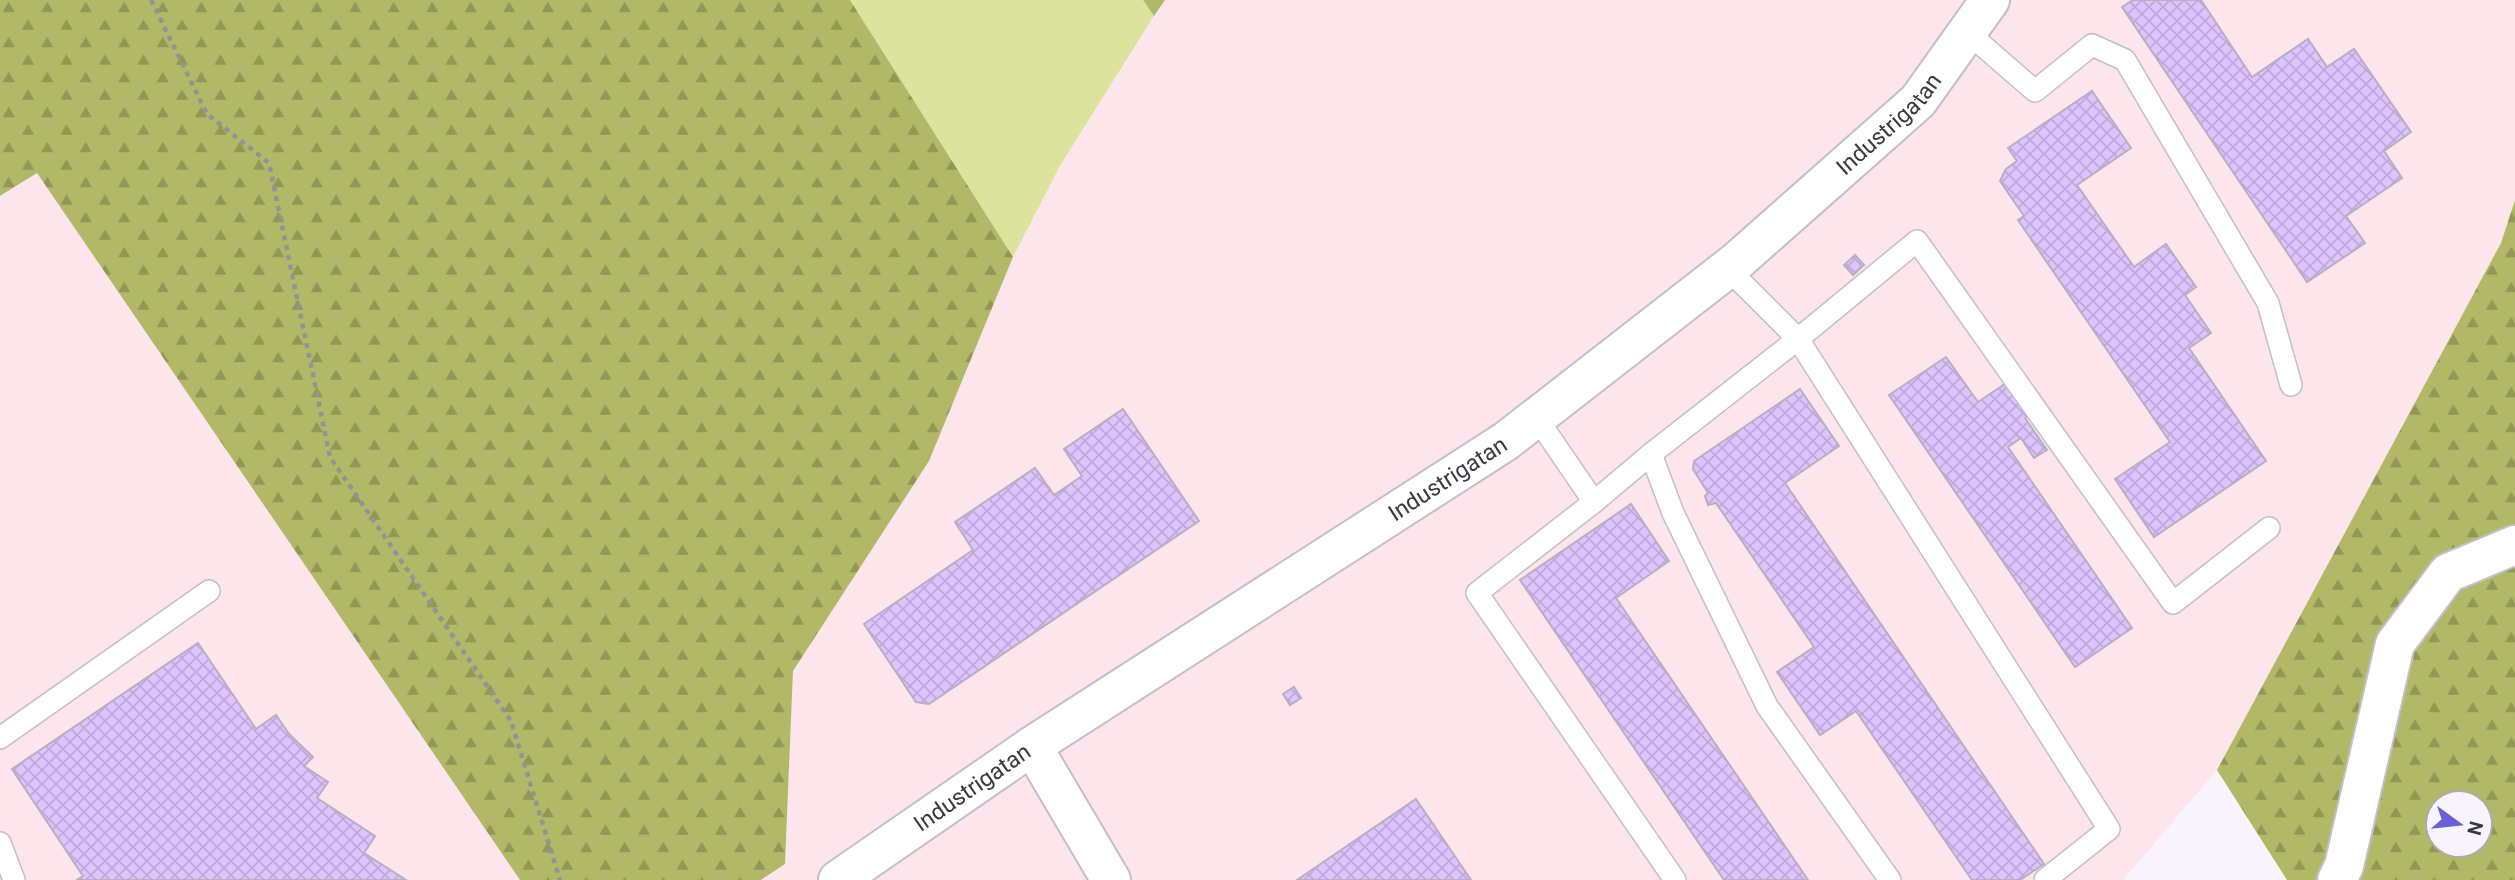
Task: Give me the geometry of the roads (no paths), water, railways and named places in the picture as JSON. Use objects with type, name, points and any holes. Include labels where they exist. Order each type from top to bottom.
[{"type":"street","name":"Industrigatan","points":[[838,880],[1032,746],[1506,441],[1728,269],[1918,101],[1990,0]]},
{"type":"street","points":[[2337,880],[2344,866],[2395,644],[2448,573],[2515,545]]},
{"type":"street","points":[[1032,746],[1111,880]]},
{"type":"lane","points":[[1967,32],[2035,90],[2092,44],[2125,60],[2268,303],[2291,385]]},
{"type":"lane","points":[[1675,880],[1477,593],[1798,340],[1917,241],[2173,603],[2269,528]]},
{"type":"lane","points":[[1728,269],[1798,340],[2109,829],[2045,880]]},
{"type":"lane","points":[[1536,417],[1594,502]]},
{"type":"lane","points":[[1651,454],[1673,513],[1767,706],[1889,880]]},
{"type":"lane","points":[[0,738],[209,591]]},
{"type":"lane","points":[[0,843],[14,880]]}]
